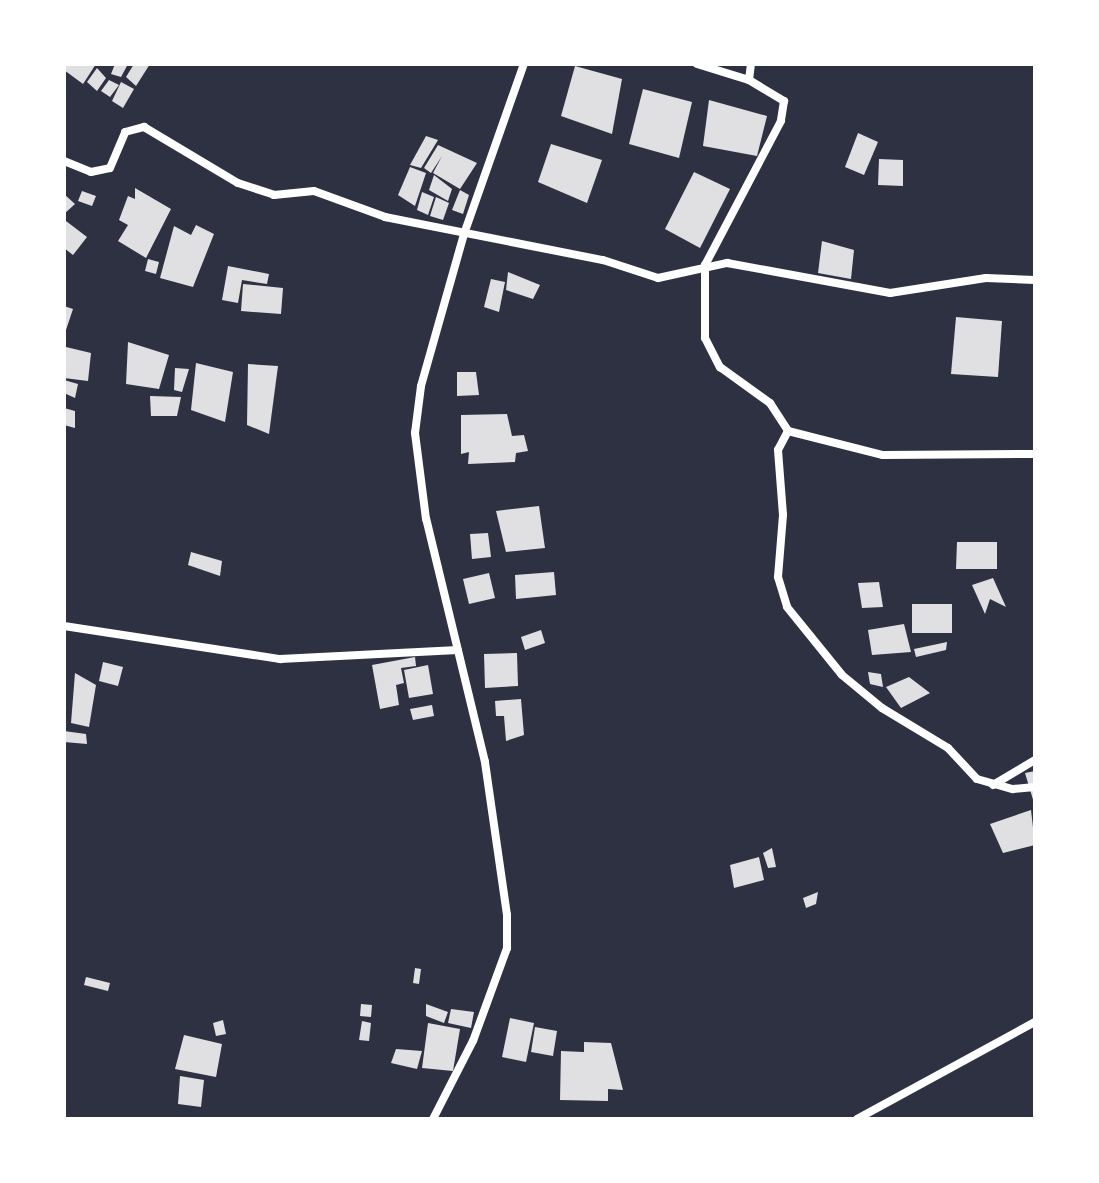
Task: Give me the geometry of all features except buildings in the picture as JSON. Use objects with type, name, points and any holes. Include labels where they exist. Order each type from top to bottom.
[{"type":"street","points":[[433,1119],[473,1041],[507,948],[485,762],[426,519],[415,433],[421,386],[464,234],[524,64]]},
{"type":"street","points":[[697,64],[749,80],[784,101],[785,109],[705,265],[705,338],[720,367],[770,403],[788,431],[883,455],[1035,454]]},
{"type":"street","points":[[749,80],[751,64]]},
{"type":"street","points":[[64,161],[91,172],[110,168],[125,132],[144,127],[238,183],[274,195],[314,191],[385,217],[603,260],[658,278],[683,277],[705,265],[727,263],[890,293],[986,278],[1035,280]]},
{"type":"street","points":[[788,431],[778,450],[783,515],[778,577],[787,607],[842,675],[882,708],[948,748],[977,779],[993,785],[1035,787]]},
{"type":"street","points":[[64,626],[280,659],[458,650]]},
{"type":"street","points":[[993,785],[1035,760]]},
{"type":"street","points":[[857,1119],[878,1115],[1035,1022]]}]
